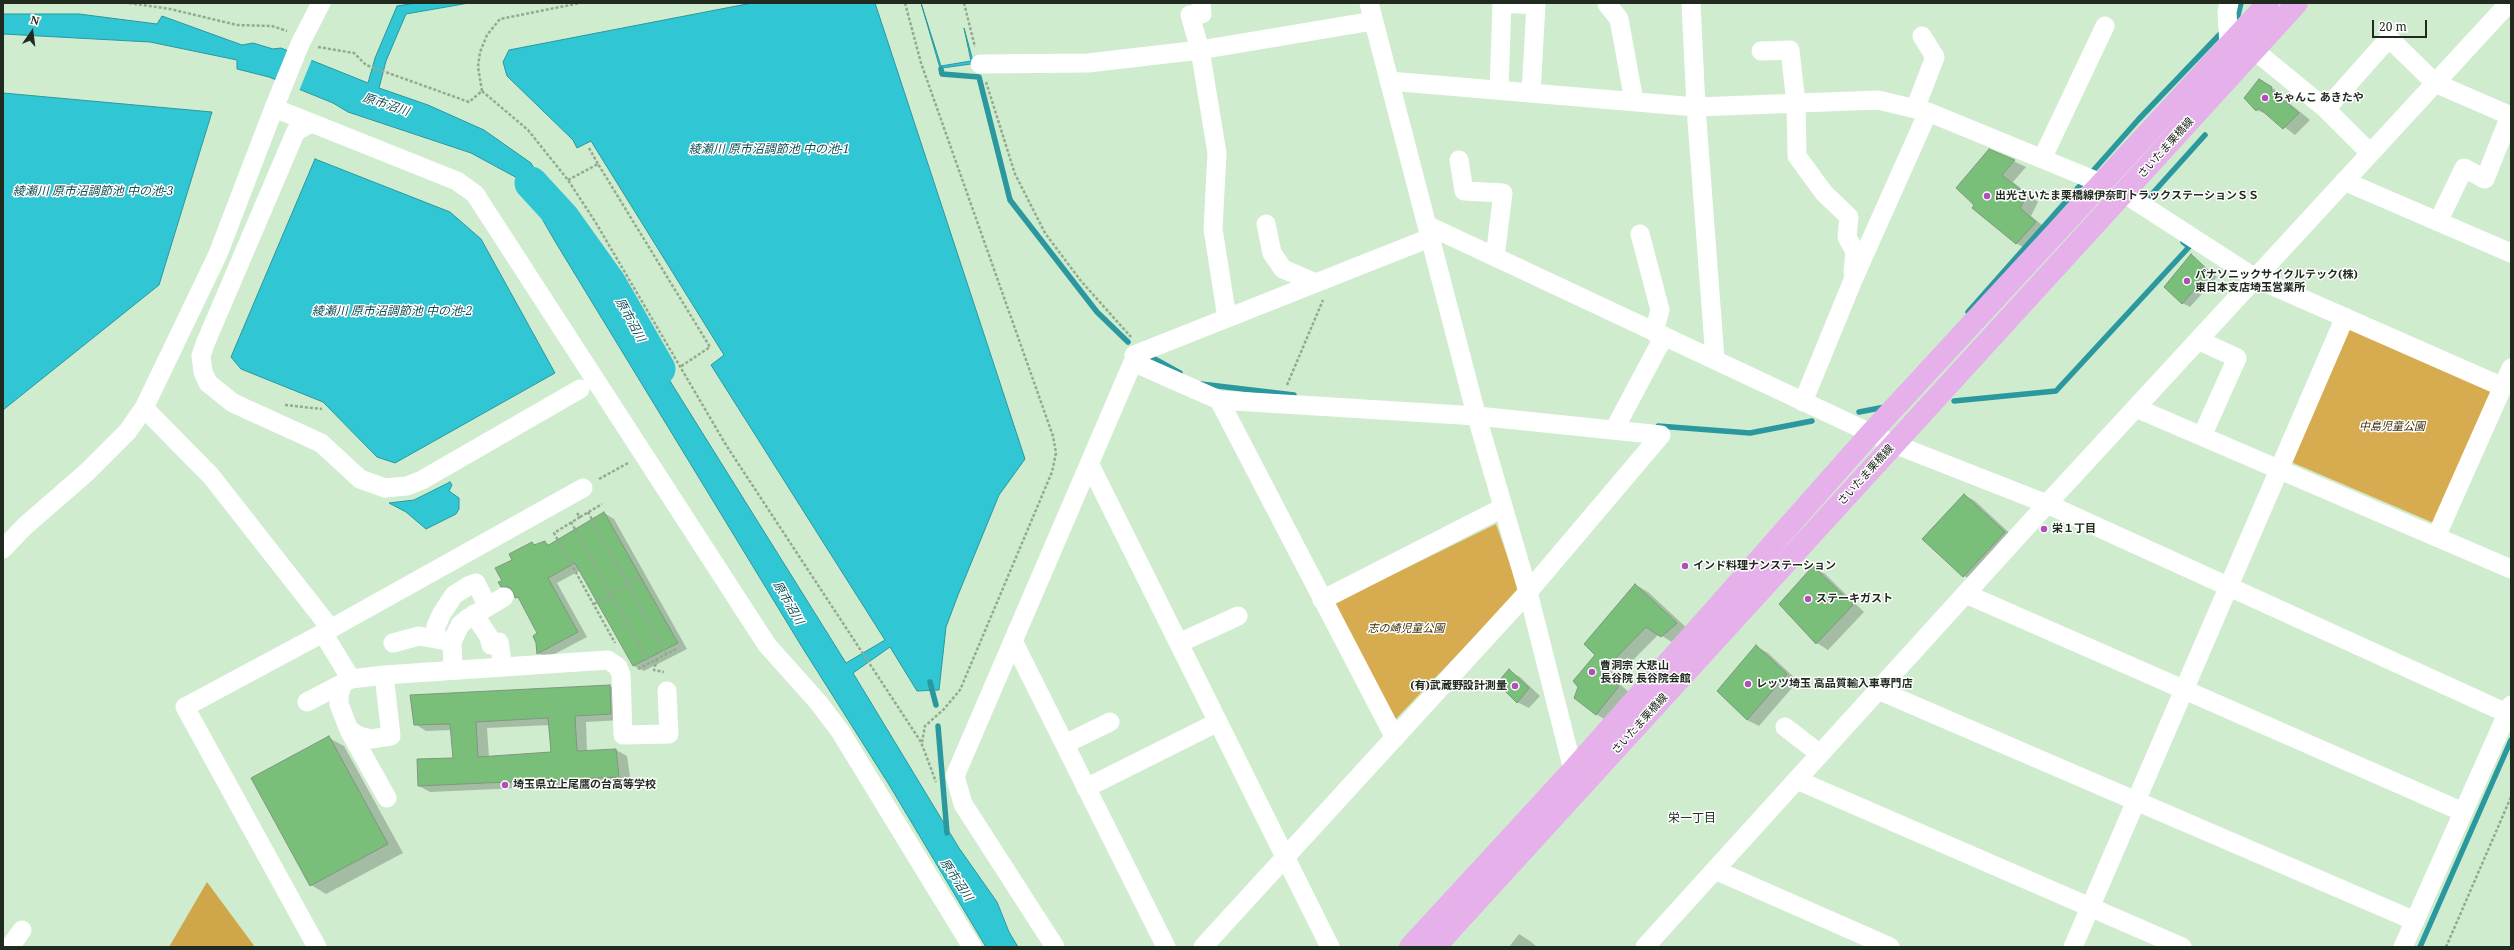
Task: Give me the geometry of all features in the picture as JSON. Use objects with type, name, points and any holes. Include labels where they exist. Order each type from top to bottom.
[{"type":"main road","name":"さいたま栗橋線","points":[[1436,947],[1871,433],[2268,3]]},
{"type":"main road","name":"さいたま栗橋線","points":[[1410,947],[1580,776],[1894,444],[2136,201],[2254,50],[2297,3]]},
{"type":"street","points":[[3,549],[25,526],[87,472],[128,431],[144,408],[218,254],[301,42],[321,3]]},
{"type":"street","points":[[1201,3],[1202,14],[1190,15],[1200,50],[1217,153],[1213,229],[1227,318]]},
{"type":"street","points":[[1369,3],[1502,508],[1528,592],[1580,776]]},
{"type":"street","points":[[1499,90],[1502,3],[1536,5],[1531,93]]},
{"type":"street","points":[[1691,3],[1696,107],[1715,359]]},
{"type":"street","points":[[2229,3],[2227,12],[2229,46]]},
{"type":"street","points":[[1645,947],[2047,504],[2509,3]]},
{"type":"street","points":[[1607,4],[1619,19],[1634,102]]},
{"type":"street","points":[[980,64],[1088,63],[1200,50],[1373,21]]},
{"type":"street","points":[[2042,159],[2105,26]]},
{"type":"street","points":[[1803,402],[1921,111],[1935,57],[1922,36]]},
{"type":"street","points":[[2326,109],[2389,38],[2435,83],[2511,116],[2485,179],[2464,168],[2438,222]]},
{"type":"street","points":[[1761,51],[1790,50],[1796,103],[1797,156],[1824,193],[1849,217],[1847,237],[1855,252],[1853,280]]},
{"type":"street","points":[[2254,50],[2326,109],[2370,153]]},
{"type":"street","points":[[1389,80],[1696,107],[1878,100],[1921,111],[2101,183]]},
{"type":"street","points":[[278,99],[311,122],[457,181],[475,194],[767,645],[818,702],[840,731],[972,947]]},
{"type":"street","points":[[311,122],[296,131],[205,344],[201,356],[203,372],[208,383],[233,403],[321,443],[360,479],[373,485],[391,488],[407,486],[422,480],[580,389]]},
{"type":"street","points":[[1459,160],[1464,191],[1503,192],[1495,257]]},
{"type":"street","points":[[2344,182],[2511,253]]},
{"type":"street","points":[[2136,201],[2255,278],[2503,387]]},
{"type":"street","points":[[1266,224],[1272,253],[1283,269],[1316,283]]},
{"type":"street","points":[[1134,355],[1334,276],[1430,232],[1495,257],[1894,444],[2047,504],[2510,711],[2403,947]]},
{"type":"street","points":[[1617,425],[1659,334],[1660,310],[1640,234]]},
{"type":"street","points":[[2073,947],[2183,690],[2230,586],[2278,469],[2345,317]]},
{"type":"street","points":[[2198,340],[2237,358],[2202,436]]},
{"type":"street","points":[[1055,947],[963,804],[955,776],[1133,362],[1218,400],[1476,411],[1617,425],[1661,435],[1528,592],[1204,947]]},
{"type":"street","points":[[2436,537],[2511,368]]},
{"type":"street","points":[[1218,400],[1395,738]]},
{"type":"street","points":[[144,408],[211,476],[327,631],[347,681]]},
{"type":"street","points":[[2136,408],[2511,569]]},
{"type":"street","points":[[1090,465],[1330,947]]},
{"type":"street","points":[[317,947],[185,707],[327,631],[576,493]]},
{"type":"street","points":[[1322,600],[1502,508]]},
{"type":"street","points":[[453,670],[444,640],[436,626],[442,613],[454,595],[476,583],[491,645],[499,642],[504,667]]},
{"type":"street","points":[[1966,594],[2463,812]]},
{"type":"street","points":[[442,613],[482,611]]},
{"type":"street","points":[[393,643],[419,636],[444,640],[482,611]]},
{"type":"street","points":[[1179,643],[1238,616]]},
{"type":"street","points":[[1013,641],[1166,947]]},
{"type":"street","points":[[307,702],[347,681],[384,675],[601,660],[614,663],[618,667],[621,675],[623,735],[669,734],[667,691]]},
{"type":"street","points":[[349,730],[359,736],[371,739],[391,736],[384,675]]},
{"type":"street","points":[[347,681],[339,695],[339,704],[349,730],[387,798]]},
{"type":"street","points":[[1878,690],[2414,921]]},
{"type":"street","points":[[1065,744],[1110,722]]},
{"type":"street","points":[[1086,788],[1218,722]]},
{"type":"street","points":[[1785,727],[1820,754]]},
{"type":"street","points":[[1797,780],[2182,947]]},
{"type":"street","points":[[1715,870],[1890,947]]},
{"type":"street","points":[[10,947],[22,930]]},
{"type":"path","points":[[129,3],[170,9],[237,25],[272,26],[313,47],[354,53],[366,65],[469,102],[482,91]]},
{"type":"path","points":[[580,3],[500,19],[486,35],[480,52],[478,67],[482,91],[528,130],[568,180],[596,222],[726,445],[921,742],[936,784]]},
{"type":"path","points":[[905,3],[921,64],[1053,436],[1056,453],[1052,472],[960,690],[944,709],[925,726],[921,742]]},
{"type":"path","points":[[964,3],[980,64],[1016,174],[1045,233],[1081,281],[1134,340],[1134,355]]},
{"type":"path","points":[[589,148],[710,347],[680,367]]},
{"type":"path","points":[[568,180],[598,164]]},
{"type":"path","points":[[1286,387],[1334,276]]},
{"type":"path","points":[[580,517],[576,493],[644,453]]},
{"type":"path","points":[[602,504],[554,532],[616,645]]},
{"type":"path","points":[[588,512],[666,654]]},
{"type":"path","points":[[571,522],[649,663]]},
{"type":"path","points":[[594,604],[640,577]]},
{"type":"path","points":[[631,672],[678,648]]},
{"type":"path","points":[[2446,947],[2511,797]]},
{"type":"green space","name":"中島児童公園","points":[[2348,329],[2493,392],[2436,524],[2291,462]]},
{"type":"green space","name":"志の崎児童公園","points":[[1496,524],[1519,590],[1393,722],[1331,605]]},
{"type":"shaded area","points":[[207,882],[255,947],[169,947]]},
{"type":"water","name":"綾瀬川 原市沼調節池 中の池-1","points":[[416,3],[469,3],[406,14],[386,61],[379,88],[428,105],[484,130],[531,163],[569,229],[655,357],[846,663],[885,640],[711,365],[724,355],[591,141],[577,148],[573,140],[507,76],[503,62],[509,50],[752,3],[875,3],[1025,459],[999,495],[946,627],[939,690],[917,691],[890,647],[853,673],[959,848],[997,902],[1009,932],[1018,947],[986,947],[888,783],[802,647],[556,243],[519,179],[471,153],[348,112],[333,103],[269,77],[237,69],[237,60],[150,42],[3,34],[3,14],[79,14],[157,24],[162,16],[242,45],[253,43],[273,49],[281,48],[368,83],[375,58],[397,6]]},
{"type":"water","points":[[921,3],[941,66],[971,61],[964,28],[973,61],[971,64],[942,68],[942,75]]},
{"type":"water","name":"綾瀬川 原市沼調節池 中の池-3","points":[[3,93],[212,112],[159,285],[3,410]]},
{"type":"water","name":"綾瀬川 原市沼調節池 中の池-2","points":[[315,159],[450,212],[481,239],[555,373],[395,463],[377,457],[323,402],[241,369],[231,357]]},
{"type":"water","points":[[450,482],[452,485],[449,491],[459,498],[459,509],[456,514],[426,529],[406,512],[389,503],[414,500]]},
{"type":"pier","points":[[289,49],[312,59],[299,91],[275,81]]},
{"type":"building","points":[[2259,79],[2272,87],[2271,90],[2299,113],[2283,129],[2259,108],[2256,111],[2244,98]]},
{"type":"building","points":[[1989,149],[2015,160],[2002,175],[2027,195],[2020,208],[2036,222],[2016,244],[1972,208],[1974,205],[1956,188]]},
{"type":"building","points":[[2191,254],[2210,272],[2182,304],[2164,287]]},
{"type":"building","points":[[1964,494],[2005,532],[1963,577],[1922,539]]},
{"type":"building","points":[[604,512],[678,643],[633,666],[575,563],[548,578],[578,632],[537,654],[536,643],[533,636],[537,633],[518,597],[515,598],[513,591],[509,587],[501,587],[498,582],[502,581],[495,568],[512,560],[509,554],[532,542],[534,545],[545,541],[547,546]]},
{"type":"building","points":[[1813,566],[1853,605],[1816,644],[1779,604]]},
{"type":"building","points":[[1635,584],[1677,623],[1661,637],[1646,627],[1603,671],[1619,686],[1596,715],[1574,698],[1578,687],[1573,681],[1595,655],[1584,644]]},
{"type":"building","points":[[1756,645],[1787,674],[1747,720],[1717,691]]},
{"type":"building","points":[[1509,669],[1529,688],[1517,703],[1497,683]]},
{"type":"building","points":[[610,685],[611,714],[575,716],[577,751],[616,749],[619,777],[418,786],[417,759],[453,758],[450,724],[414,725],[410,695]],"holes":[[[548,718],[551,752],[478,757],[476,722]]]},
{"type":"building","points":[[329,736],[388,844],[310,886],[251,778]]},
{"type":"waterway","points":[[2232,22],[2238,15],[2241,3]]},
{"type":"waterway","points":[[1968,312],[2138,120],[2223,31]]},
{"type":"waterway","points":[[941,69],[942,74],[979,77],[1010,200],[1097,312],[1128,342]]},
{"type":"waterway","points":[[2143,204],[2205,135]]},
{"type":"waterway","name":"原市沼川","points":[[531,183],[564,219],[609,282],[659,369]]},
{"type":"waterway","points":[[1954,401],[2056,391],[2189,247],[2183,242]]},
{"type":"waterway","points":[[1151,357],[1180,373]]},
{"type":"waterway","points":[[1201,384],[1294,395]]},
{"type":"waterway","points":[[1859,412],[1885,407]]},
{"type":"waterway","points":[[1658,426],[1750,433],[1812,421]]},
{"type":"waterway","points":[[930,682],[936,705]]},
{"type":"waterway","points":[[938,726],[947,833]]},
{"type":"waterway","points":[[2420,947],[2511,740]]},
{"type":"place","name":"ちゃんこ あきたや","points":[[2265,98]]},
{"type":"place","name":"出光さいたま栗橋線伊奈町トラックステーションＳＳ","points":[[1987,196]]},
{"type":"place","name":"パナソニックサイクルテック(株) 東日本支店埼玉営業所","points":[[2187,281]]},
{"type":"place","name":"栄１丁目","points":[[2044,529]]},
{"type":"place","name":"インド料理ナンステーション","points":[[1685,566]]},
{"type":"place","name":"ステーキガスト","points":[[1808,599]]},
{"type":"place","name":"曹洞宗 大悲山 長谷院 長谷院会館","points":[[1592,672]]},
{"type":"place","name":"レッツ埼玉 高品質輸入車専門店","points":[[1748,684]]},
{"type":"place","name":"(有)武蔵野設計測量","points":[[1515,686]]},
{"type":"place","name":"埼玉県立上尾鷹の台高等学校","points":[[505,785]]},
{"type":"district","name":"栄一丁目","points":[[1692,819]]}]
